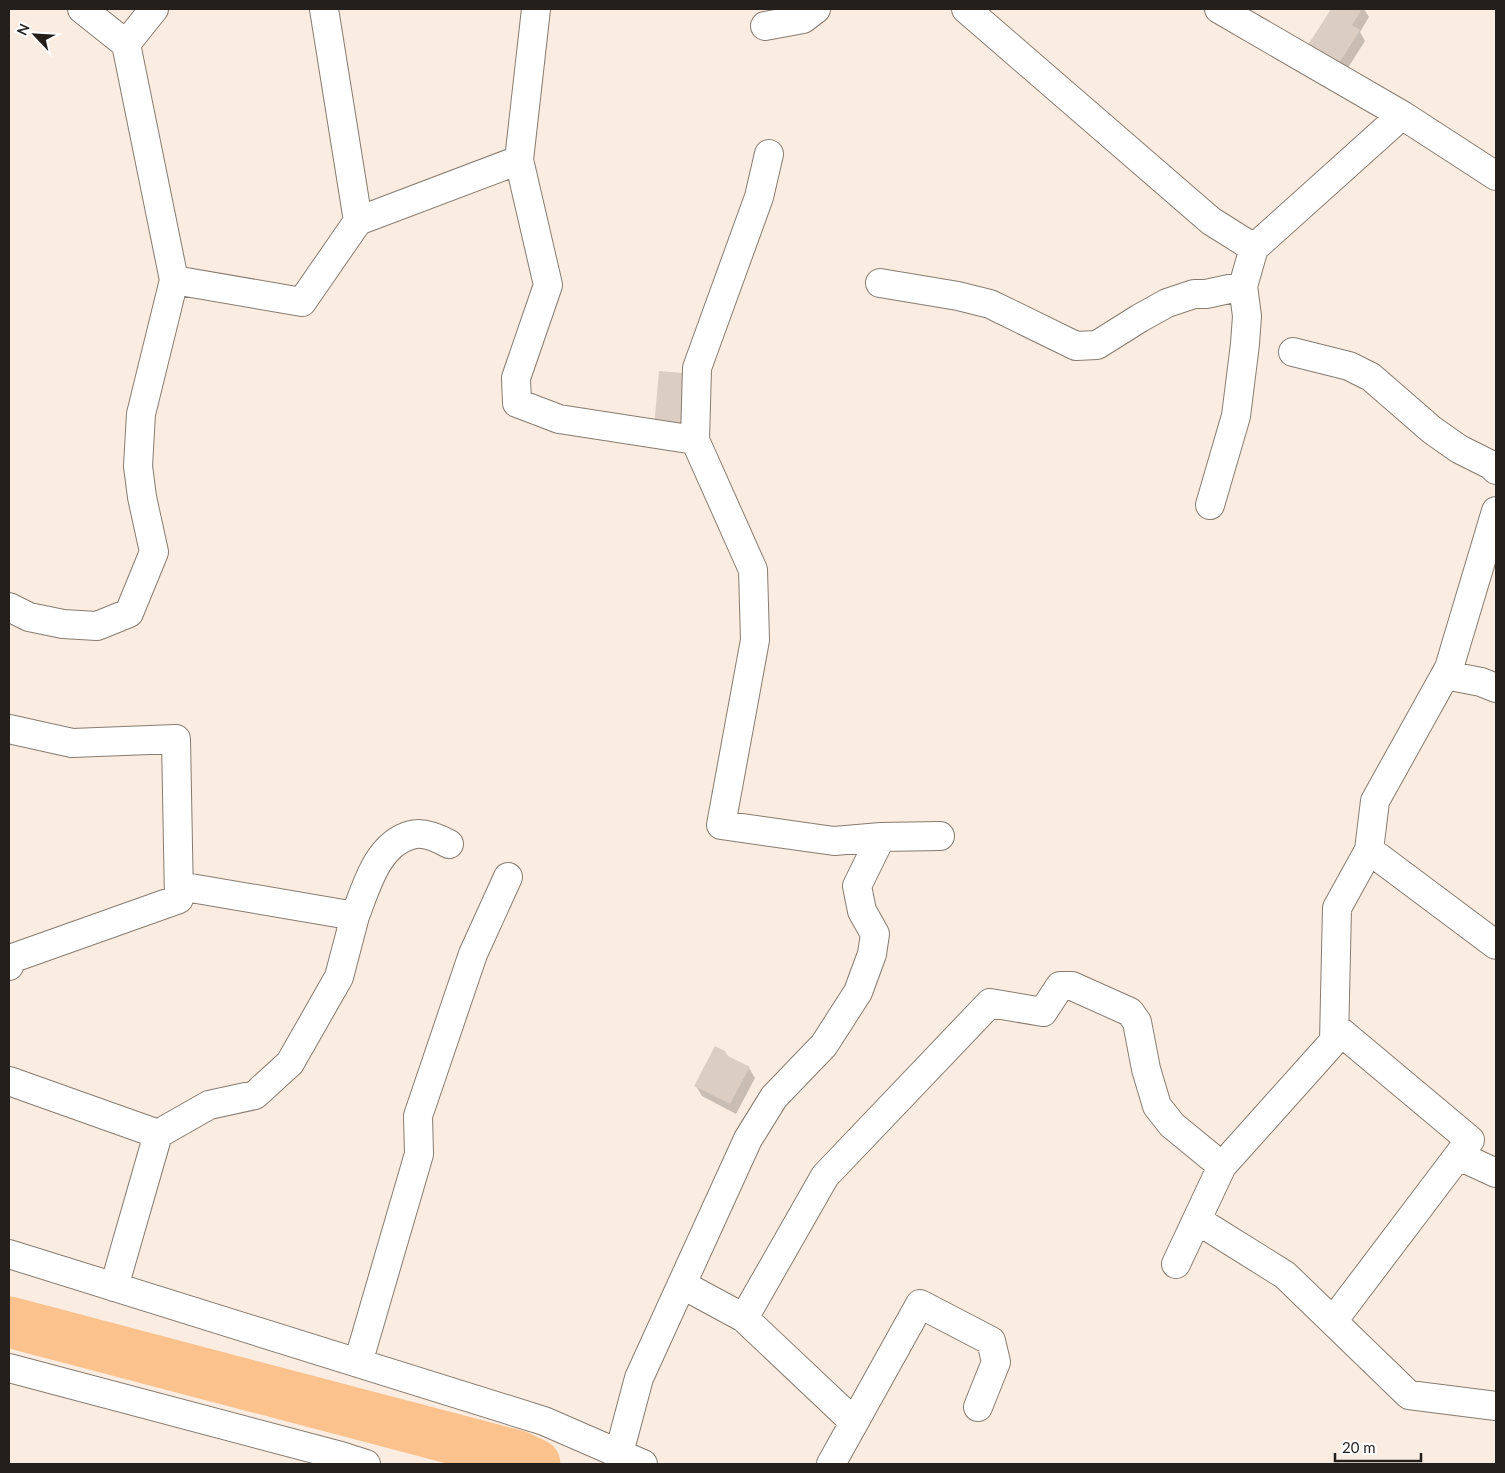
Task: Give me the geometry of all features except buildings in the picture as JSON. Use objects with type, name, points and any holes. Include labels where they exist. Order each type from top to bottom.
[{"type":"street","points":[[9,607],[29,617],[63,624],[97,626],[129,614],[154,552],[142,497],[138,466],[141,414],[174,280],[126,44],[82,9]]},
{"type":"street","points":[[126,44],[154,9]]},
{"type":"street","points":[[324,9],[358,221]]},
{"type":"street","points":[[536,9],[519,160],[548,285],[516,378],[518,403],[559,419],[695,440]]},
{"type":"street","points":[[765,26],[802,19],[816,9]]},
{"type":"street","points":[[966,9],[1211,221],[1254,248]]},
{"type":"street","points":[[1219,9],[1402,114],[1496,176]]},
{"type":"street","points":[[1210,505],[1236,416],[1247,316],[1242,286],[1254,248],[1402,114]]},
{"type":"street","points":[[769,154],[759,197],[697,368],[695,440],[754,570],[755,640],[721,826],[834,840],[940,836]]},
{"type":"street","points":[[174,280],[302,302],[358,221],[519,160]]},
{"type":"street","points":[[880,283],[958,296],[990,304],[1076,346],[1097,345],[1167,303],[1194,294],[1206,294],[1242,286]]},
{"type":"street","points":[[1294,352],[1349,366],[1371,376],[1432,430],[1459,449],[1491,465],[1496,470]]},
{"type":"street","points":[[1176,1264],[1222,1166],[1334,1041],[1337,908],[1369,850],[1375,801],[1449,668],[1496,511]]},
{"type":"street","points":[[1445,675],[1481,682],[1496,688]]},
{"type":"street","points":[[9,729],[72,743],[176,739],[179,886],[179,898],[13,958],[9,966]]},
{"type":"street","points":[[114,1287],[158,1134],[209,1105],[255,1094],[290,1063],[339,977],[355,916],[377,864],[386,851],[412,834],[429,835],[448,844]]},
{"type":"street","points":[[9,1254],[544,1421],[631,1459],[639,1378],[748,1139],[774,1097],[824,1045],[858,992],[872,954],[876,934],[862,911],[857,886],[880,837]]},
{"type":"street","points":[[1369,850],[1496,945]]},
{"type":"street","points":[[358,1363],[419,1154],[418,1116],[473,954],[508,877]]},
{"type":"street","points":[[179,886],[355,916]]},
{"type":"street","points":[[744,1318],[825,1176],[990,1003],[1043,1012],[1060,986],[1072,986],[1130,1012],[1137,1022],[1146,1069],[1156,1106],[1172,1125],[1222,1166]]},
{"type":"street","points":[[1333,1321],[1470,1140],[1335,1027]]},
{"type":"street","points":[[9,1080],[158,1134]]},
{"type":"street","points":[[1459,1156],[1496,1173]]},
{"type":"street","points":[[1196,1220],[1285,1274],[1409,1395],[1496,1406]]},
{"type":"street","points":[[682,1285],[744,1318],[854,1422]]},
{"type":"street","points":[[831,1464],[920,1304],[991,1341],[996,1362],[978,1407]]},
{"type":"street","points":[[9,1368],[366,1464]]},
{"type":"waterway","points":[[9,1322],[518,1456],[535,1464]]}]
